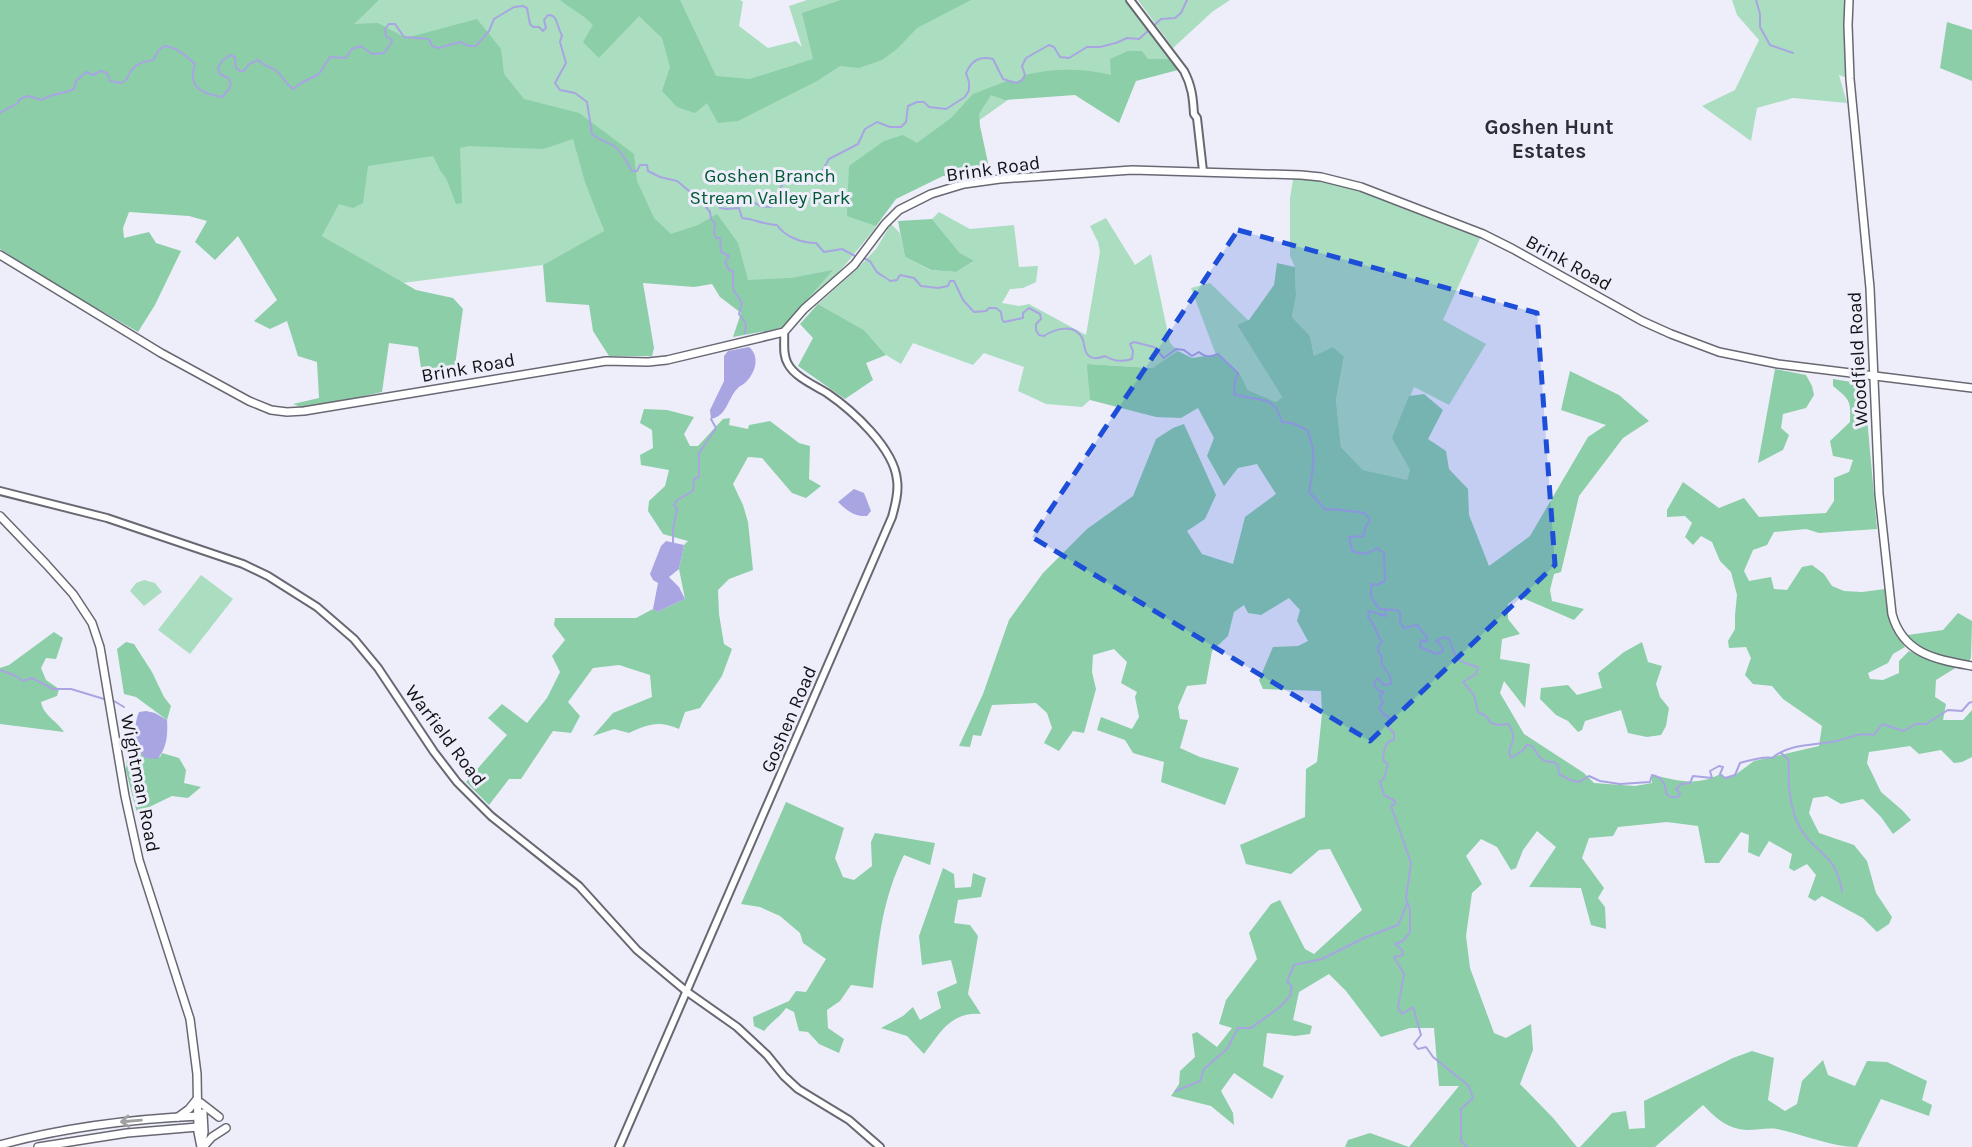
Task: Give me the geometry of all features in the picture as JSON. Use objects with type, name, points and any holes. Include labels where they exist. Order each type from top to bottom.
[{"type":"main road","name":"Woodfield Road","points":[[1849,0],[1850,79],[1870,288],[1882,529],[1891,608],[1896,627],[1906,642],[1921,652],[1972,666]]},
{"type":"main road","name":"Brink Road","points":[[0,255],[161,353],[249,401],[271,410],[304,411],[607,361],[667,360],[784,332],[804,309],[854,265],[885,223],[899,210],[930,194],[964,184],[1132,170],[1301,175],[1361,187],[1483,234],[1513,248],[1642,321],[1720,352],[1771,363],[1972,388]]},
{"type":"main road","name":"Wightman Road","points":[[0,516],[72,594],[92,623],[97,636],[139,860],[190,1019],[201,1091],[198,1127],[201,1146]]},
{"type":"main road","name":"Wightman Road","points":[[199,1101],[204,1132],[201,1146]]},
{"type":"main road","points":[[178,1117],[199,1101],[219,1117]]},
{"type":"main road","points":[[0,1145],[31,1136],[99,1124],[199,1116]]},
{"type":"main road","points":[[38,1147],[127,1133],[198,1127]]},
{"type":"main road","points":[[177,1128],[190,1134],[201,1146],[226,1128]]},
{"type":"street","points":[[1130,0],[1190,81],[1203,171]]},
{"type":"street","name":"Goshen Road","points":[[619,1147],[897,500],[897,479],[891,458],[850,411],[788,365],[784,332]]},
{"type":"street","name":"Warfield Road","points":[[0,491],[107,518],[243,564],[268,576],[317,607],[354,639],[378,668],[457,782],[491,816],[579,886],[637,950],[686,991],[737,1027],[798,1089],[849,1120],[880,1147]]},
{"type":"highlighted area","points":[[1238,230],[1537,313],[1555,565],[1370,741],[1032,537]]},
{"type":"green space","name":"Goshen Branch Stream Valley Park","points":[[0,0],[740,0],[743,2],[739,26],[768,48],[796,41],[802,47],[789,6],[807,0],[1125,0],[1170,59],[1111,70],[1112,75],[1029,85],[891,183],[897,192],[873,231],[789,325],[689,263],[580,161],[604,232],[543,265],[402,283],[322,236],[339,203]]},
{"type":"green space","points":[[0,0],[379,0],[354,24],[378,23],[406,38],[477,19],[501,49],[504,74],[524,99],[579,113],[634,154],[637,181],[654,218],[671,234],[698,225],[717,214],[738,243],[748,280],[791,278],[833,270],[782,328],[733,337],[741,313],[720,297],[712,284],[694,287],[643,283],[654,348],[652,356],[609,356],[593,331],[589,305],[546,302],[543,265],[604,231],[585,182],[573,139],[543,149],[469,146],[460,148],[462,203],[456,204],[446,178],[433,156],[368,166],[363,203],[353,208],[339,204],[322,236],[416,290],[453,298],[463,309],[453,379],[423,382],[418,347],[389,343],[382,392],[306,409],[293,404],[319,398],[317,362],[298,356],[287,321],[270,329],[254,321],[277,300],[238,236],[215,260],[195,242],[207,221],[189,216],[129,212],[123,228],[124,238],[149,232],[156,243],[181,251],[155,305],[138,332],[0,249]]},
{"type":"green space","points":[[560,0],[680,0],[716,76],[750,79],[813,59],[802,13],[841,0],[971,0],[917,28],[882,60],[859,68],[840,66],[817,81],[738,121],[718,123],[707,103],[695,113],[677,107],[662,91],[670,67],[662,38],[639,16],[599,58],[583,42],[593,25]]},
{"type":"green space","points":[[1138,0],[1230,0],[1212,12],[1173,48]]},
{"type":"green space","points":[[1732,0],[1849,0],[1850,79],[1839,75],[1847,103],[1793,98],[1757,108],[1751,141],[1702,106],[1735,90],[1759,40],[1737,15]]},
{"type":"green space","points":[[1947,22],[1972,30],[1972,81],[1940,68]]},
{"type":"green space","points":[[1128,51],[1142,51],[1148,59],[1170,59],[1178,70],[1136,81],[1119,123],[1075,95],[1005,100],[991,95],[979,114],[990,172],[943,176],[896,199],[876,226],[847,216],[849,166],[884,141],[903,135],[917,143],[951,118],[973,94],[1007,81],[1016,83],[1025,75],[1068,70],[1111,75],[1110,59]]},
{"type":"green space","points":[[1294,174],[1342,181],[1482,234],[1443,320],[1486,344],[1449,405],[1414,387],[1393,438],[1410,470],[1407,481],[1363,470],[1341,447],[1336,400],[1344,358],[1314,356],[1310,336],[1292,317],[1296,296],[1295,267],[1290,256],[1290,198]]},
{"type":"green space","points":[[939,212],[970,229],[1014,225],[1019,267],[1038,266],[1036,282],[1023,288],[1010,289],[1002,303],[1019,306],[1029,304],[1086,335],[1100,252],[1090,226],[1106,218],[1135,265],[1151,254],[1170,343],[1178,351],[1152,368],[1088,364],[1090,400],[1082,407],[1046,404],[1018,391],[1024,367],[984,353],[973,365],[913,343],[901,364],[886,355],[864,330],[818,304],[876,249],[891,224],[900,233],[905,257],[930,270],[956,272],[973,262],[960,253],[932,219]]},
{"type":"green space","points":[[932,219],[960,253],[974,261],[956,272],[931,270],[905,257],[898,221]]},
{"type":"green space","points":[[1277,263],[1295,267],[1296,296],[1292,317],[1310,336],[1314,356],[1333,347],[1344,357],[1336,400],[1341,447],[1363,470],[1407,480],[1410,470],[1392,438],[1409,396],[1424,394],[1443,410],[1428,439],[1446,451],[1449,469],[1468,489],[1469,515],[1489,566],[1530,536],[1588,437],[1606,425],[1561,410],[1570,371],[1619,395],[1649,421],[1623,438],[1579,496],[1561,572],[1554,574],[1550,590],[1552,601],[1584,609],[1574,620],[1518,596],[1508,604],[1508,619],[1520,634],[1502,639],[1500,659],[1530,664],[1525,708],[1504,681],[1500,693],[1524,734],[1584,773],[1594,783],[1635,786],[1652,783],[1652,775],[1686,781],[1703,780],[1720,774],[1725,778],[1735,775],[1754,761],[1819,746],[1822,726],[1783,699],[1772,686],[1753,684],[1745,675],[1751,658],[1746,647],[1729,648],[1728,641],[1735,629],[1737,595],[1731,572],[1720,561],[1712,542],[1701,536],[1693,545],[1685,537],[1692,523],[1685,516],[1667,517],[1667,510],[1683,482],[1719,508],[1744,498],[1759,517],[1826,513],[1834,501],[1834,478],[1849,472],[1853,460],[1833,456],[1830,441],[1850,422],[1850,405],[1843,394],[1833,386],[1833,379],[1864,384],[1877,529],[1819,533],[1806,529],[1774,532],[1767,545],[1753,550],[1744,571],[1749,581],[1771,577],[1774,589],[1787,590],[1802,567],[1812,565],[1824,574],[1832,586],[1844,591],[1885,589],[1890,620],[1905,647],[1893,654],[1888,663],[1868,673],[1870,679],[1883,680],[1899,673],[1899,661],[1909,651],[1957,667],[1936,680],[1935,697],[1946,704],[1943,720],[1963,720],[1972,710],[1972,757],[1954,763],[1941,750],[1919,754],[1910,746],[1869,752],[1867,763],[1881,792],[1911,820],[1893,834],[1863,799],[1841,804],[1827,796],[1813,798],[1809,813],[1819,833],[1854,845],[1867,861],[1876,893],[1892,917],[1889,924],[1877,932],[1863,918],[1822,896],[1815,901],[1808,897],[1816,875],[1807,864],[1794,871],[1789,868],[1792,854],[1769,841],[1759,857],[1748,852],[1749,835],[1741,832],[1719,863],[1705,863],[1698,826],[1667,822],[1618,827],[1613,836],[1589,838],[1582,858],[1604,888],[1598,898],[1605,907],[1606,929],[1591,925],[1581,888],[1529,887],[1556,847],[1537,831],[1523,850],[1516,868],[1511,870],[1497,847],[1481,839],[1466,856],[1482,884],[1472,893],[1466,936],[1470,968],[1494,1033],[1506,1038],[1531,1024],[1533,1050],[1520,1084],[1577,1147],[1409,1147],[1459,1086],[1439,1086],[1434,1028],[1410,1028],[1381,1037],[1346,991],[1329,974],[1299,992],[1293,1020],[1312,1026],[1310,1034],[1295,1036],[1267,1033],[1263,1066],[1284,1076],[1272,1099],[1234,1073],[1221,1091],[1233,1113],[1234,1125],[1211,1106],[1171,1096],[1179,1084],[1180,1071],[1195,1057],[1192,1034],[1197,1032],[1217,1047],[1232,1028],[1219,1024],[1226,1000],[1257,959],[1249,933],[1271,904],[1280,900],[1305,949],[1314,954],[1362,910],[1330,849],[1319,850],[1291,874],[1246,864],[1240,845],[1305,817],[1306,769],[1317,762],[1322,714],[1321,691],[1263,689],[1259,680],[1273,647],[1298,646],[1308,641],[1297,621],[1300,610],[1289,598],[1261,615],[1248,613],[1244,605],[1234,612],[1228,636],[1212,651],[1206,684],[1187,686],[1178,707],[1180,719],[1188,720],[1180,748],[1200,757],[1239,768],[1225,805],[1161,782],[1164,762],[1133,753],[1125,740],[1097,730],[1101,717],[1132,729],[1139,717],[1135,697],[1137,692],[1121,683],[1127,662],[1114,649],[1093,655],[1092,672],[1096,689],[1084,733],[1073,731],[1059,751],[1044,743],[1052,728],[1047,713],[1036,703],[992,705],[981,736],[973,735],[970,747],[959,746],[983,694],[1009,620],[1043,573],[1087,529],[1133,496],[1156,439],[1173,428],[1184,424],[1216,495],[1205,519],[1187,531],[1202,554],[1233,564],[1245,517],[1276,494],[1257,464],[1238,468],[1224,486],[1207,456],[1214,438],[1198,408],[1181,418],[1156,417],[1090,400],[1087,366],[1152,368],[1178,351],[1192,358],[1218,354],[1239,372],[1248,390],[1276,402],[1282,397],[1237,325],[1249,320],[1274,285]]},
{"type":"green space","points":[[1210,283],[1249,321],[1237,325],[1282,397],[1276,402],[1248,390],[1239,372],[1219,354],[1216,355],[1191,288]]},
{"type":"green space","points":[[818,304],[864,330],[886,355],[866,363],[873,380],[845,399],[798,366],[813,338],[800,324]]},
{"type":"green space","points":[[1775,369],[1806,375],[1814,395],[1806,408],[1783,414],[1781,428],[1789,435],[1783,450],[1758,463]]},
{"type":"green space","points":[[644,409],[667,410],[694,417],[684,434],[690,446],[698,446],[723,419],[730,418],[729,425],[748,429],[749,425],[770,421],[799,443],[810,446],[809,479],[821,486],[806,498],[792,493],[762,458],[748,457],[733,484],[748,522],[753,570],[729,579],[718,590],[724,644],[732,649],[722,676],[700,708],[685,712],[679,729],[654,724],[629,733],[614,729],[593,736],[613,713],[652,697],[650,675],[619,665],[593,668],[568,702],[580,716],[571,733],[553,731],[521,779],[509,779],[489,805],[466,782],[507,735],[488,718],[502,704],[527,723],[547,698],[560,672],[552,656],[565,640],[554,625],[555,618],[636,618],[653,609],[657,612],[685,599],[679,569],[684,545],[688,541],[663,534],[648,511],[649,501],[665,486],[669,470],[641,465],[640,455],[653,448],[652,430],[640,423]]},
{"type":"green space","points":[[201,575],[233,599],[190,654],[158,630]]},
{"type":"green space","points":[[144,580],[155,583],[162,592],[144,606],[130,591],[136,583]]},
{"type":"green space","points":[[1958,613],[1972,621],[1971,658],[1966,665],[1932,657],[1901,636],[1943,630]]},
{"type":"green space","points":[[54,632],[63,638],[56,659],[46,658],[41,668],[46,680],[59,689],[57,696],[41,702],[44,711],[64,732],[0,724],[0,668],[9,665]]},
{"type":"green space","points":[[126,642],[134,644],[171,706],[167,720],[136,697],[124,694],[117,649]]},
{"type":"green space","points":[[1642,642],[1648,662],[1662,666],[1656,684],[1660,697],[1669,708],[1666,726],[1661,735],[1647,737],[1628,733],[1621,710],[1585,721],[1582,730],[1578,732],[1540,699],[1541,688],[1568,685],[1577,695],[1602,688],[1598,673],[1624,652]]},
{"type":"green space","points":[[136,743],[136,747],[160,757],[162,753],[179,758],[186,770],[184,783],[201,787],[188,798],[172,796],[137,813],[126,771],[128,744]]},
{"type":"green space","points":[[786,802],[844,828],[835,858],[843,877],[854,880],[872,866],[871,842],[875,833],[935,843],[930,865],[904,855],[882,920],[873,988],[851,985],[840,1001],[827,1010],[828,1028],[844,1039],[839,1053],[819,1044],[808,1032],[799,1031],[794,1012],[786,1008],[764,1031],[754,1026],[753,1017],[789,1001],[796,991],[806,992],[826,959],[803,943],[800,933],[780,916],[760,907],[741,904]]},
{"type":"green space","points":[[943,868],[954,874],[955,888],[971,887],[973,873],[986,878],[981,897],[958,900],[954,923],[970,925],[978,936],[968,994],[981,1014],[961,1016],[954,1020],[941,1031],[924,1054],[907,1036],[881,1028],[913,1007],[920,1020],[941,1008],[937,992],[957,983],[951,960],[922,965],[919,936]]},
{"type":"green space","points":[[1752,1051],[1774,1058],[1768,1100],[1785,1111],[1797,1104],[1802,1081],[1823,1060],[1828,1075],[1855,1086],[1867,1061],[1887,1062],[1927,1081],[1922,1100],[1932,1105],[1929,1116],[1881,1099],[1857,1147],[1837,1145],[1777,1129],[1734,1128],[1703,1105],[1655,1147],[1580,1147],[1612,1113],[1626,1111],[1629,1129],[1645,1128],[1644,1101]]},
{"type":"green space","points":[[1370,1133],[1409,1147],[1345,1147],[1348,1140]]},
{"type":"shaded area","points":[[749,347],[756,359],[752,374],[734,393],[724,411],[711,419],[710,410],[724,381],[724,356],[728,351]]},
{"type":"shaded area","points":[[854,489],[864,493],[871,511],[867,516],[851,513],[838,502]]},
{"type":"shaded area","points":[[666,541],[684,545],[679,569],[669,577],[679,587],[685,599],[657,612],[653,609],[658,583],[650,574],[661,546]]},
{"type":"shaded area","points":[[146,711],[167,720],[166,741],[157,759],[145,758],[136,742],[137,718],[139,712]]},
{"type":"waterway","points":[[0,113],[28,96],[42,100],[74,89],[76,81],[86,72],[93,75],[101,71],[107,73],[110,81],[121,83],[137,65],[153,60],[164,46],[177,50],[195,64],[195,84],[208,94],[222,97],[229,89],[231,83],[220,74],[218,68],[230,55],[235,57],[236,68],[240,71],[258,60],[275,70],[293,89],[319,74],[330,57],[346,58],[352,49],[361,46],[372,54],[384,53],[392,42],[386,36],[385,29],[389,24],[395,24],[404,37],[429,39],[432,46],[438,48],[460,42],[476,46],[489,31],[494,19],[514,7],[523,6],[527,8],[530,24],[543,31],[546,28],[544,20],[548,15],[556,19],[562,35],[560,42],[566,63],[555,83],[560,90],[575,93],[587,102],[592,134],[617,148],[632,171],[637,171],[640,165],[647,165],[648,171],[677,181],[700,200],[720,203],[743,196],[760,206],[770,207],[775,205],[786,180],[794,178],[816,182],[829,159],[858,144],[865,129],[877,122],[890,127],[901,127],[906,122],[908,106],[924,102],[929,107],[946,109],[965,97],[969,90],[966,73],[976,60],[993,59],[1003,79],[1016,83],[1025,75],[1022,66],[1026,58],[1049,45],[1054,47],[1060,57],[1069,58],[1087,47],[1100,47],[1127,38],[1139,39],[1161,19],[1175,18],[1181,13],[1187,0]]},
{"type":"waterway","points":[[1756,0],[1760,27],[1770,45],[1793,53]]},
{"type":"waterway","points":[[700,200],[710,212],[715,224],[714,232],[716,238],[720,238],[721,252],[729,256],[725,262],[729,270],[733,271],[733,289],[742,303],[739,314],[746,324],[745,333]]},
{"type":"waterway","points":[[720,203],[720,208],[739,208],[742,218],[777,225],[784,233],[794,238],[816,243],[824,252],[842,249],[857,257]]},
{"type":"waterway","points":[[862,258],[870,261],[877,272],[890,281],[897,280],[900,275],[914,278],[921,286],[938,288],[948,286],[950,281],[954,281],[963,300],[974,312],[996,308],[1001,312],[1004,322],[1023,318],[1023,313],[1029,308],[1040,314],[1041,319],[1036,324],[1039,335],[1065,329],[1076,331],[1083,340],[1086,353],[1093,358],[1105,356],[1118,360],[1132,359],[1130,344],[1134,342],[1154,347],[1164,358],[1176,349],[1184,350],[1192,356],[1199,352],[1208,356],[1218,354],[1238,373],[1234,394],[1270,403],[1277,409],[1282,422],[1307,430],[1313,454],[1309,492],[1326,510],[1365,513],[1370,520],[1364,536],[1349,537],[1352,551],[1365,553],[1377,548],[1384,553],[1385,581],[1372,584],[1373,600],[1380,609],[1397,610],[1404,628],[1417,625],[1426,636],[1427,642],[1421,640],[1420,647],[1437,654],[1443,651],[1436,641],[1444,637],[1449,639],[1458,659],[1478,667],[1476,674],[1463,682],[1474,695],[1478,712],[1486,716],[1491,723],[1508,724],[1511,728],[1511,758],[1527,745],[1532,746],[1540,758],[1554,762],[1558,766],[1559,774],[1570,780],[1579,782],[1589,776],[1620,784],[1650,782],[1652,775],[1663,782],[1666,794],[1678,797],[1680,793],[1676,789],[1681,784],[1690,783],[1693,776],[1712,778],[1710,771],[1719,766],[1723,767],[1720,774],[1725,778],[1735,775],[1740,763],[1772,758],[1794,747],[1859,735],[1874,735],[1882,724],[1904,731],[1915,724],[1926,724],[1948,710],[1962,711],[1972,702]]},
{"type":"waterway","points":[[673,543],[677,509],[674,505],[677,500],[693,491],[694,479],[699,477],[699,453],[716,428],[711,419]]},
{"type":"waterway","points":[[1385,610],[1386,616],[1369,611],[1368,617],[1382,642],[1378,647],[1382,656],[1381,663],[1390,676],[1391,684],[1384,685],[1377,678],[1374,684],[1378,690],[1384,692],[1380,696],[1383,703],[1379,707],[1383,714],[1389,717],[1387,726],[1394,733],[1394,739],[1384,750],[1383,760],[1388,764],[1380,782],[1384,795],[1395,801],[1391,806],[1411,863],[1406,898],[1410,910],[1410,932],[1403,941],[1395,944],[1402,950],[1403,955],[1394,957],[1404,974],[1398,1007],[1402,1014],[1413,1007],[1421,1035],[1414,1044],[1418,1049],[1426,1047],[1433,1057],[1469,1086],[1473,1098],[1461,1109],[1461,1141],[1467,1147]]},
{"type":"waterway","points":[[0,670],[23,681],[32,678],[53,689],[71,689],[104,699]]},
{"type":"waterway","points":[[114,701],[124,707]]},
{"type":"waterway","points":[[1781,753],[1788,759],[1790,795],[1798,824],[1810,842],[1835,868],[1842,891]]},
{"type":"waterway","points":[[1176,1091],[1200,1081],[1204,1069],[1227,1049],[1238,1028],[1251,1028],[1280,1007],[1290,996],[1292,986],[1287,982],[1294,965],[1322,959],[1366,937],[1398,925],[1407,904]]},
{"type":"district","name":"Goshen Hunt Estates","points":[[1549,139]]}]
